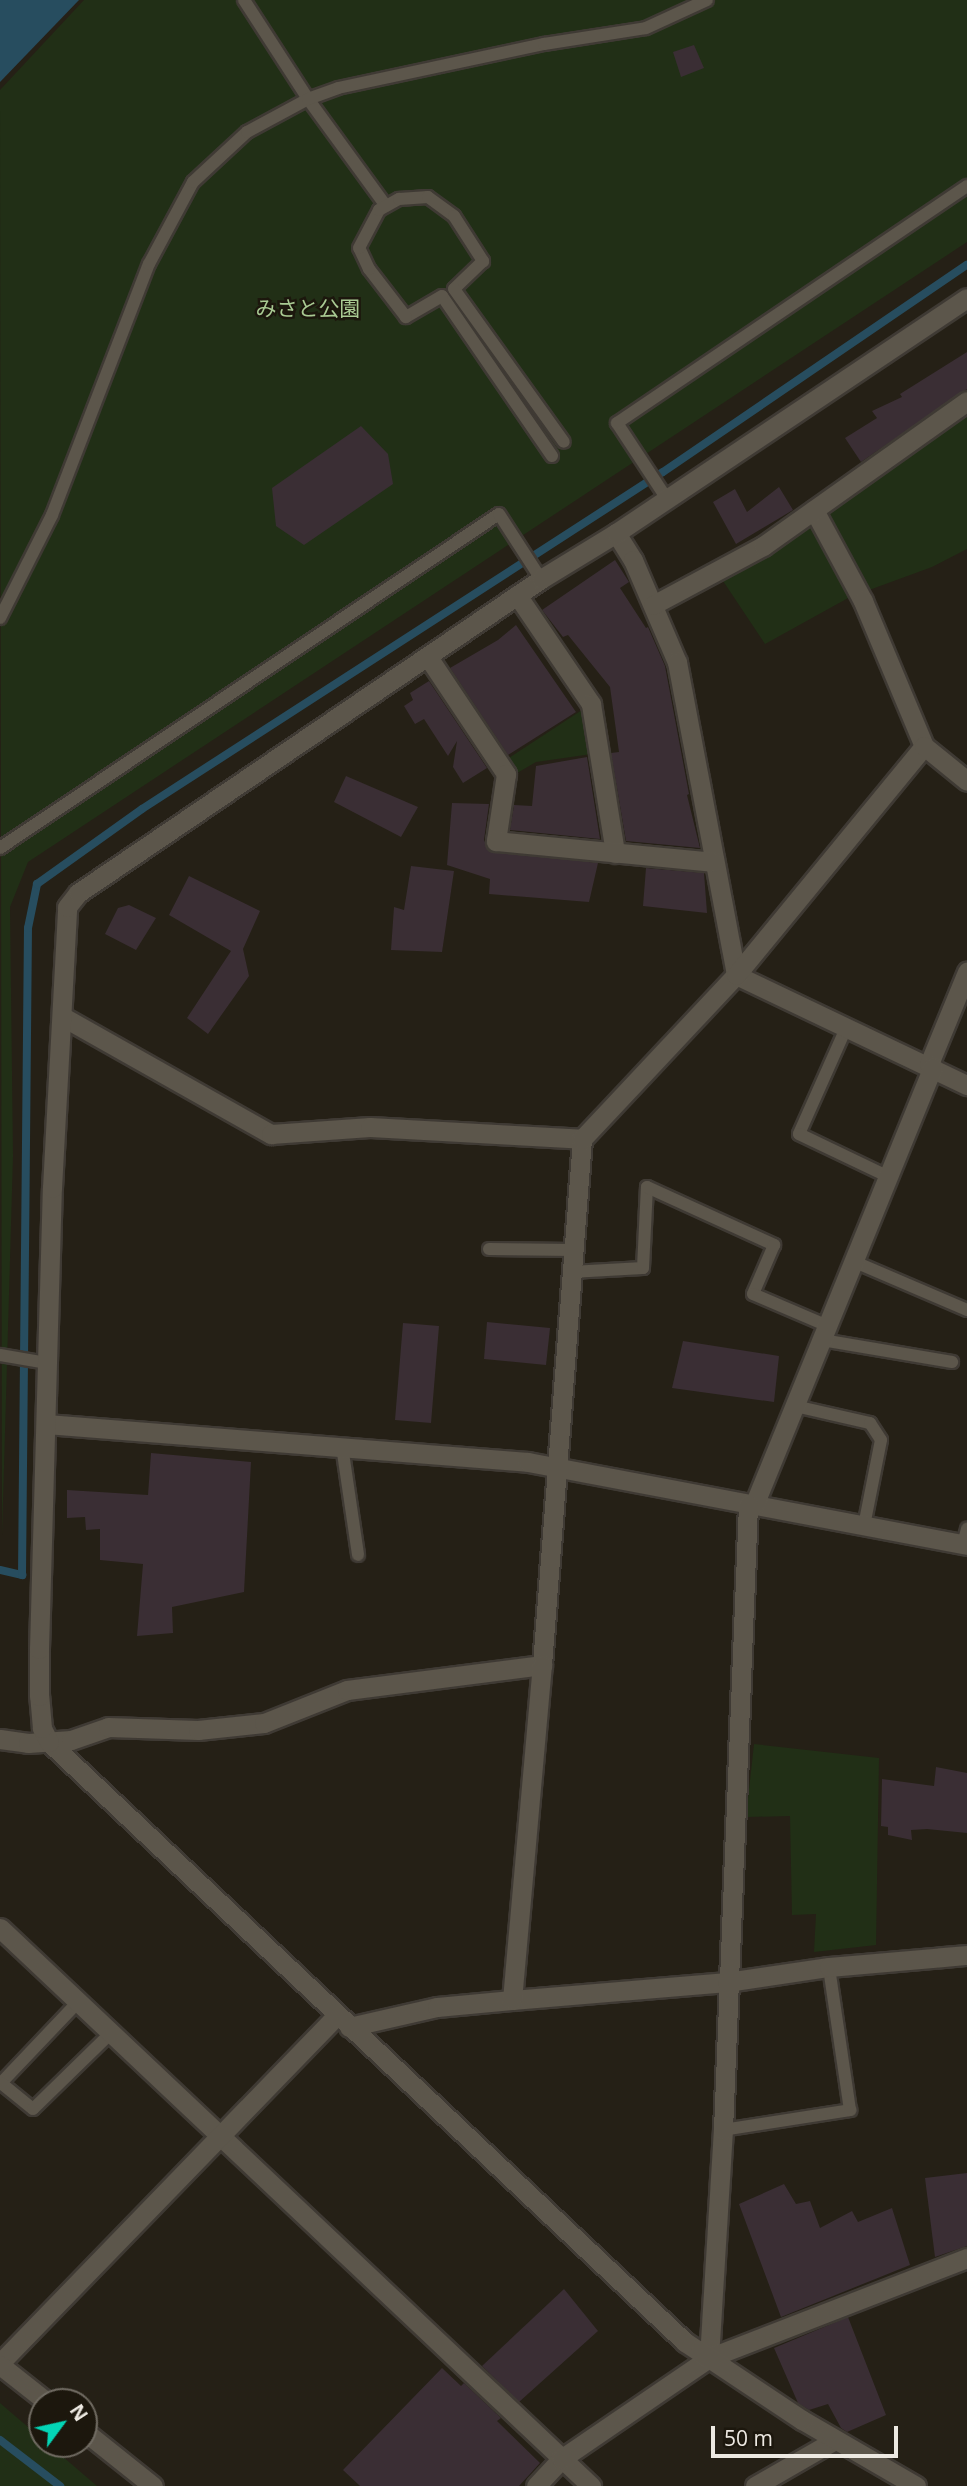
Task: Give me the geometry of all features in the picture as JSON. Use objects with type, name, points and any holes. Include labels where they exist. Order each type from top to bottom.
[{"type":"street","points":[[916,2486],[835,2440],[709,2358],[676,2333],[49,1742],[42,1728],[39,1696],[52,1188],[67,907],[78,893],[541,579],[616,533],[967,298]]},
{"type":"street","points":[[653,605],[763,546],[967,401]]},
{"type":"street","points":[[814,510],[863,601],[924,746],[967,781]]},
{"type":"street","points":[[616,533],[633,561],[677,662],[736,975]]},
{"type":"street","points":[[517,596],[591,704],[615,853]]},
{"type":"street","points":[[428,657],[506,774],[496,841],[713,862]]},
{"type":"street","points":[[512,2000],[542,1665],[555,1466],[582,1139],[736,975],[924,746]]},
{"type":"street","points":[[709,2358],[723,2130],[727,1982],[751,1505],[855,1262],[967,972]]},
{"type":"street","points":[[736,975],[931,1065],[967,1085]]},
{"type":"street","points":[[63,1017],[271,1134],[370,1127],[582,1139]]},
{"type":"street","points":[[46,1423],[555,1466],[864,1526],[966,1539]]},
{"type":"street","points":[[0,1739],[49,1742],[71,1740],[108,1727],[198,1730],[264,1723],[346,1690],[542,1665]]},
{"type":"street","points":[[0,1928],[591,2486]]},
{"type":"street","points":[[30,2388],[0,2364],[219,2136],[343,2021],[437,2007],[727,1982],[829,1967],[967,1955]]},
{"type":"street","points":[[536,2486],[561,2459],[709,2358],[967,2258]]},
{"type":"street","points":[[755,2486],[835,2440]]},
{"type":"street","points":[[98,2442],[153,2486]]},
{"type":"lane","points":[[244,0],[308,99],[386,206]]},
{"type":"lane","points":[[0,618],[52,515],[149,264],[193,182],[247,132],[308,99],[338,88],[544,44],[646,27],[707,0]]},
{"type":"lane","points":[[667,499],[617,423],[967,186]]},
{"type":"lane","points":[[552,456],[442,296],[406,317],[369,269],[359,248],[379,209],[399,199],[428,197],[454,216],[482,261],[454,289],[565,442]]},
{"type":"lane","points":[[0,848],[499,514],[541,579]]},
{"type":"lane","points":[[847,1026],[799,1134],[889,1177]]},
{"type":"lane","points":[[571,1272],[643,1268],[647,1186],[774,1245],[753,1294],[825,1333],[952,1362]]},
{"type":"lane","points":[[489,1249],[573,1250]]},
{"type":"lane","points":[[855,1262],[967,1310]]},
{"type":"lane","points":[[0,1355],[47,1363]]},
{"type":"lane","points":[[795,1406],[870,1423],[881,1440],[864,1526]]},
{"type":"lane","points":[[342,1446],[358,1555]]},
{"type":"lane","points":[[723,2130],[850,2110],[829,1967]]},
{"type":"lane","points":[[78,2002],[1,2084],[33,2109],[111,2033]]},
{"type":"green space","name":"みさと公園","points":[[84,0],[967,0],[967,242],[28,862],[10,907],[13,1156],[2,1536],[0,90]]},
{"type":"green space","points":[[967,411],[967,549],[932,567],[850,597],[765,644],[723,581],[833,510],[896,459]]},
{"type":"green space","points":[[582,710],[592,754],[536,762],[512,776],[504,761]]},
{"type":"green space","points":[[754,1744],[879,1758],[876,1945],[814,1952],[816,1914],[792,1915],[790,1816],[746,1817]]},
{"type":"green space","points":[[0,2403],[28,2427],[28,2458],[64,2458],[97,2486],[0,2486]]},
{"type":"water","points":[[0,0],[79,0],[0,82]]},
{"type":"building","points":[[694,45],[704,68],[681,77],[673,52]]},
{"type":"building","points":[[967,352],[967,389],[861,462],[845,438],[877,418],[872,411],[902,397],[900,394]]},
{"type":"building","points":[[361,426],[388,454],[393,484],[304,545],[276,526],[272,488]]},
{"type":"building","points":[[779,487],[793,510],[736,544],[713,502],[735,489],[747,512]]},
{"type":"building","points":[[615,560],[629,582],[620,588],[646,628],[648,627],[665,666],[689,794],[687,795],[700,848],[626,841],[611,753],[619,752],[610,687],[568,635],[563,637],[542,610]]},
{"type":"building","points":[[516,625],[576,712],[508,755],[450,668],[498,640]]},
{"type":"building","points":[[429,681],[487,768],[463,783],[453,767],[457,741],[448,756],[424,719],[415,724],[404,706],[413,700],[410,693]]},
{"type":"building","points":[[587,757],[600,839],[510,830],[514,805],[532,806],[536,766]]},
{"type":"building","points":[[346,776],[418,807],[401,837],[334,802]]},
{"type":"building","points":[[452,803],[489,804],[484,840],[489,851],[598,863],[589,902],[489,894],[490,879],[447,865]]},
{"type":"building","points":[[411,866],[454,871],[442,952],[391,950],[394,907],[404,910]]},
{"type":"building","points":[[646,868],[704,873],[707,913],[643,906]]},
{"type":"building","points":[[189,876],[260,911],[243,949],[249,976],[208,1034],[187,1018],[231,951],[169,915]]},
{"type":"building","points":[[129,905],[156,918],[136,950],[105,934],[118,908]]},
{"type":"building","points":[[487,1322],[550,1328],[546,1365],[484,1359]]},
{"type":"building","points":[[403,1323],[439,1326],[431,1423],[395,1420]]},
{"type":"building","points":[[683,1341],[779,1356],[774,1402],[672,1388]]},
{"type":"building","points":[[151,1453],[251,1462],[244,1592],[172,1607],[173,1633],[137,1636],[143,1564],[100,1560],[100,1529],[86,1530],[85,1517],[67,1518],[67,1490],[148,1495]]},
{"type":"building","points":[[936,1767],[967,1773],[967,1833],[911,1830],[912,1840],[888,1835],[888,1827],[881,1826],[882,1779],[934,1786]]},
{"type":"building","points":[[967,2173],[967,2246],[935,2257],[925,2178]]},
{"type":"building","points":[[784,2184],[796,2204],[810,2201],[820,2228],[852,2211],[858,2222],[892,2208],[910,2265],[781,2317],[739,2204]]},
{"type":"building","points":[[564,2289],[598,2331],[519,2402],[482,2366]]},
{"type":"building","points":[[848,2317],[886,2415],[847,2432],[841,2428],[828,2404],[809,2410],[798,2403],[774,2348]]},
{"type":"building","points":[[442,2368],[461,2386],[464,2383],[501,2418],[497,2421],[540,2463],[519,2486],[360,2486],[343,2470]]},
{"type":"waterway","points":[[0,1570],[22,1575],[28,928],[37,884],[142,809],[663,472],[967,265]]},
{"type":"waterway","points":[[0,2440],[60,2486]]}]
